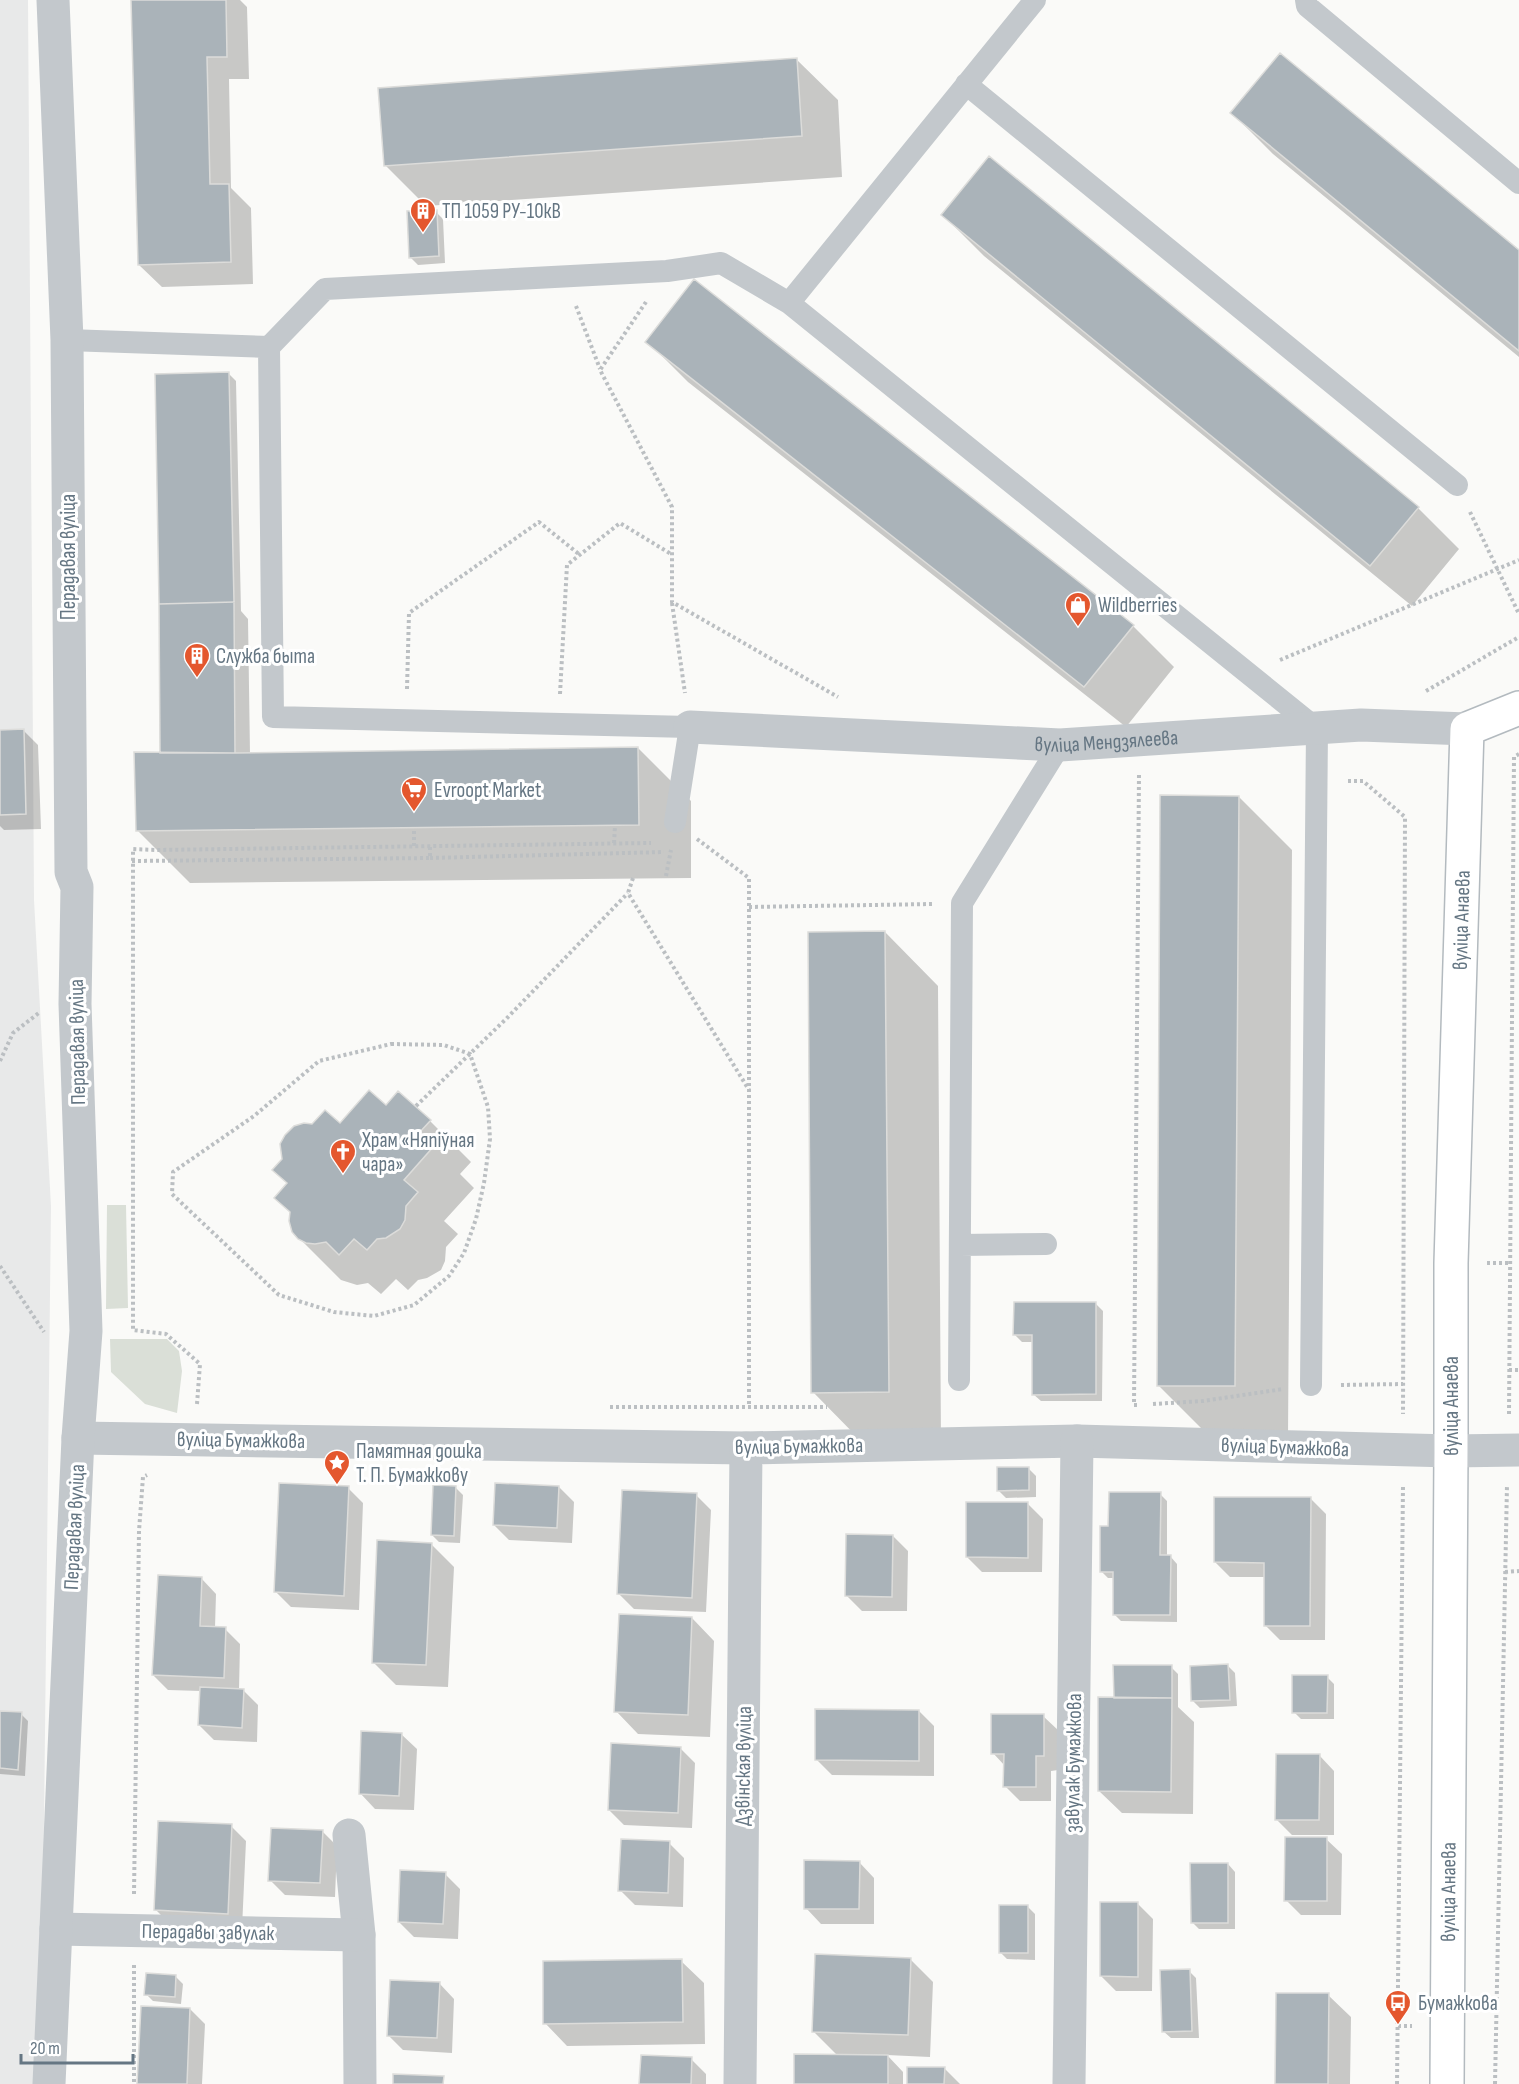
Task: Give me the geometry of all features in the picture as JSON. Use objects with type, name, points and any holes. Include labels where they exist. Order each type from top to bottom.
[{"type":"street","name":"Перадавая вуліца","points":[[49,2084],[78,1438],[86,1331],[75,1004],[77,887],[71,872],[67,340],[52,0]]},
{"type":"street","name":"вуліца Мендзялеева","points":[[690,727],[1060,745],[1361,725],[1467,729],[1519,708]]},
{"type":"street","name":"вуліца Анаева","points":[[1447,2084],[1451,1263],[1467,729]]},
{"type":"street","name":"вуліца Бумажкова","points":[[78,1438],[746,1448],[1077,1441],[1451,1451],[1519,1450]]},
{"type":"street","name":"завулак Бумажкова","points":[[1069,2084],[1077,1441]]},
{"type":"street","name":"Дзвінская вуліца","points":[[740,2084],[746,1448]]},
{"type":"street","points":[[349,1835],[359,1935],[360,2084]]},
{"type":"street","name":"Перадавы завулак","points":[[56,1929],[359,1935]]},
{"type":"lane","points":[[789,303],[1035,0]]},
{"type":"lane","points":[[1306,0],[1307,6],[1519,183]]},
{"type":"lane","points":[[966,84],[1457,485]]},
{"type":"lane","points":[[675,822],[690,727],[273,717],[269,347],[325,289],[667,272],[721,263],[789,303],[1317,729],[1311,1385]]},
{"type":"lane","points":[[67,340],[269,347]]},
{"type":"lane","points":[[959,1380],[962,903],[1060,745]]},
{"type":"lane","points":[[960,1245],[1046,1244]]},
{"type":"path","points":[[600,370],[667,272]]},
{"type":"path","points":[[565,277],[600,370],[672,507],[672,602],[690,727]]},
{"type":"path","points":[[1457,485],[1519,614]]},
{"type":"path","points":[[406,720],[409,613],[539,522],[580,555]]},
{"type":"path","points":[[558,724],[567,565],[620,523],[672,554]]},
{"type":"path","points":[[1248,674],[1519,560]]},
{"type":"path","points":[[672,602],[847,702]]},
{"type":"path","points":[[1421,694],[1519,637]]},
{"type":"path","points":[[1134,1406],[1140,740]]},
{"type":"path","points":[[1317,779],[1363,781],[1405,817],[1403,1450],[1397,2084]]},
{"type":"path","points":[[675,822],[749,878],[749,1407]]},
{"type":"path","points":[[615,826],[615,843]]},
{"type":"path","points":[[414,828],[414,846]]},
{"type":"path","points":[[208,1407],[196,1407],[200,1364],[166,1334],[133,1330],[133,849],[662,843]]},
{"type":"path","points":[[430,846],[430,858]]},
{"type":"path","points":[[132,861],[430,858],[670,852]]},
{"type":"path","points":[[416,1106],[628,893],[633,878]]},
{"type":"path","points":[[628,893],[749,1091]]},
{"type":"path","points":[[749,907],[962,903]]},
{"type":"path","points":[[0,1061],[13,1033],[48,1006],[75,1004]]},
{"type":"path","points":[[391,1044],[444,1045],[470,1054],[488,1107],[490,1139],[476,1219],[464,1253],[449,1276],[414,1305],[374,1316],[334,1312],[279,1295],[172,1194],[173,1172],[254,1116],[319,1061],[391,1044]]},
{"type":"path","points":[[0,1266],[44,1332]]},
{"type":"path","points":[[1509,1370],[1519,1370]]},
{"type":"path","points":[[1123,1406],[1203,1401],[1311,1385],[1403,1384]]},
{"type":"path","points":[[608,1407],[829,1407]]},
{"type":"path","points":[[134,2084],[139,1531],[143,1477]]},
{"type":"path","points":[[1505,1572],[1519,1571]]},
{"type":"shaded area","points":[[0,0],[28,0],[34,900],[51,1206],[41,2084],[0,2084]]},
{"type":"shaded area","points":[[107,1205],[126,1205],[128,1308],[106,1309]]},
{"type":"shaded area","points":[[110,1339],[167,1339],[179,1351],[182,1371],[177,1413],[145,1404],[111,1372]]},
{"type":"building","points":[[131,0],[226,0],[227,57],[207,57],[210,184],[229,184],[231,262],[138,265]]},
{"type":"building","points":[[1280,53],[1519,250],[1519,351],[1230,113]]},
{"type":"building","points":[[797,58],[802,136],[384,166],[378,88]]},
{"type":"building","points":[[989,156],[1419,507],[1370,566],[941,215]]},
{"type":"building","name":"ТП 1059 РУ-10кВ","points":[[437,210],[439,256],[409,258],[407,211]]},
{"type":"building","points":[[694,279],[1134,625],[1084,687],[645,342]]},
{"type":"building","points":[[229,372],[234,602],[159,604],[155,374]]},
{"type":"building","name":"Служба быта","points":[[234,602],[235,753],[160,753],[159,604]]},
{"type":"building","points":[[24,729],[26,814],[0,815],[0,730]]},
{"type":"building","points":[[638,747],[639,825],[136,831],[134,752],[235,753]]},
{"type":"building","points":[[1160,795],[1239,796],[1235,1386],[1157,1386]]},
{"type":"building","points":[[885,931],[889,1392],[811,1393],[808,932]]},
{"type":"building","name":"Храм «Няпіўная чара»","points":[[369,1090],[386,1105],[398,1091],[431,1120],[419,1133],[434,1146],[404,1180],[418,1192],[406,1206],[405,1220],[400,1229],[386,1238],[377,1239],[367,1250],[354,1239],[339,1255],[326,1242],[306,1243],[292,1232],[289,1221],[290,1212],[274,1198],[287,1183],[272,1170],[282,1159],[280,1144],[294,1126],[304,1123],[312,1124],[325,1110],[340,1123]]},
{"type":"building","points":[[1014,1302],[1096,1302],[1096,1394],[1032,1395],[1032,1335],[1013,1335]]},
{"type":"building","points":[[997,1467],[1029,1467],[1029,1490],[997,1491]]},
{"type":"building","points":[[279,1483],[349,1486],[344,1596],[274,1592]]},
{"type":"building","points":[[495,1483],[559,1486],[557,1528],[493,1525]]},
{"type":"building","points":[[433,1485],[456,1486],[454,1536],[431,1535]]},
{"type":"building","points":[[622,1490],[697,1493],[692,1598],[617,1594]]},
{"type":"building","points":[[1109,1492],[1161,1492],[1160,1555],[1171,1555],[1170,1615],[1113,1615],[1113,1572],[1100,1572],[1100,1526],[1108,1526]]},
{"type":"building","points":[[1214,1497],[1311,1497],[1310,1626],[1264,1626],[1264,1563],[1214,1562]]},
{"type":"building","points":[[966,1502],[1028,1502],[1028,1558],[966,1557]]},
{"type":"building","points":[[846,1534],[893,1535],[892,1597],[845,1596]]},
{"type":"building","points":[[377,1540],[432,1543],[426,1665],[372,1663]]},
{"type":"building","points":[[158,1575],[202,1577],[200,1626],[226,1627],[224,1678],[152,1675]]},
{"type":"building","points":[[619,1614],[692,1617],[688,1715],[614,1712]]},
{"type":"building","points":[[1228,1664],[1230,1700],[1191,1701],[1190,1666]]},
{"type":"building","points":[[1113,1665],[1172,1665],[1172,1698],[1114,1698]]},
{"type":"building","points":[[1292,1675],[1328,1675],[1327,1713],[1292,1713]]},
{"type":"building","points":[[200,1687],[244,1689],[242,1728],[198,1725]]},
{"type":"building","points":[[1098,1697],[1172,1698],[1171,1792],[1098,1791]]},
{"type":"building","points":[[815,1709],[919,1710],[919,1761],[815,1760]]},
{"type":"building","points":[[0,1711],[22,1712],[18,1770],[0,1768]]},
{"type":"building","points":[[991,1714],[1044,1714],[1044,1756],[1036,1756],[1036,1787],[1003,1787],[1004,1754],[991,1754]]},
{"type":"building","points":[[361,1731],[402,1733],[399,1796],[359,1794]]},
{"type":"building","points":[[611,1743],[681,1747],[678,1813],[608,1810]]},
{"type":"building","points":[[1276,1754],[1320,1754],[1319,1820],[1275,1820]]},
{"type":"building","points":[[158,1821],[232,1824],[228,1914],[154,1910]]},
{"type":"building","points":[[271,1828],[323,1830],[320,1883],[268,1881]]},
{"type":"building","points":[[1285,1837],[1327,1837],[1327,1901],[1284,1901]]},
{"type":"building","points":[[621,1839],[670,1841],[668,1893],[618,1891]]},
{"type":"building","points":[[804,1860],[860,1861],[859,1909],[804,1909]]},
{"type":"building","points":[[1190,1863],[1228,1863],[1228,1923],[1191,1923]]},
{"type":"building","points":[[400,1870],[446,1872],[443,1924],[398,1922]]},
{"type":"building","points":[[1100,1902],[1138,1902],[1138,1977],[1100,1976]]},
{"type":"building","points":[[999,1905],[1028,1905],[1028,1953],[999,1953]]},
{"type":"building","points":[[815,1954],[911,1958],[908,2035],[812,2032]]},
{"type":"building","points":[[682,1959],[683,2022],[543,2024],[543,1961]]},
{"type":"building","points":[[1190,1969],[1192,2031],[1162,2032],[1160,1970]]},
{"type":"building","points":[[146,1973],[176,1975],[175,1997],[144,1995]]},
{"type":"building","points":[[390,1980],[440,1982],[437,2038],[387,2036]]},
{"type":"building","points":[[1276,1993],[1329,1993],[1328,2084],[1275,2084]]},
{"type":"building","points":[[141,2006],[190,2008],[187,2084],[137,2084]]},
{"type":"building","points":[[794,2054],[888,2055],[888,2084],[794,2084]]},
{"type":"building","points":[[641,2055],[692,2057],[691,2084],[639,2084]]},
{"type":"building","points":[[907,2067],[945,2067],[944,2084],[907,2084]]},
{"type":"building","points":[[393,2074],[444,2076],[443,2084],[393,2084]]},
{"type":"place","name":"ТП 1059 РУ-10кВ","points":[[423,234]]},
{"type":"place","name":"Wildberries","points":[[1078,628]]},
{"type":"place","name":"Служба быта","points":[[197,679]]},
{"type":"place","name":"Evroopt Market","points":[[414,813]]},
{"type":"place","name":"Храм «Няпіўная чара»","points":[[343,1175]]},
{"type":"place","name":"Памятная дошка Т. П. Бумажкову","points":[[337,1486]]},
{"type":"place","name":"Бумажкова","points":[[1398,2026]]}]
